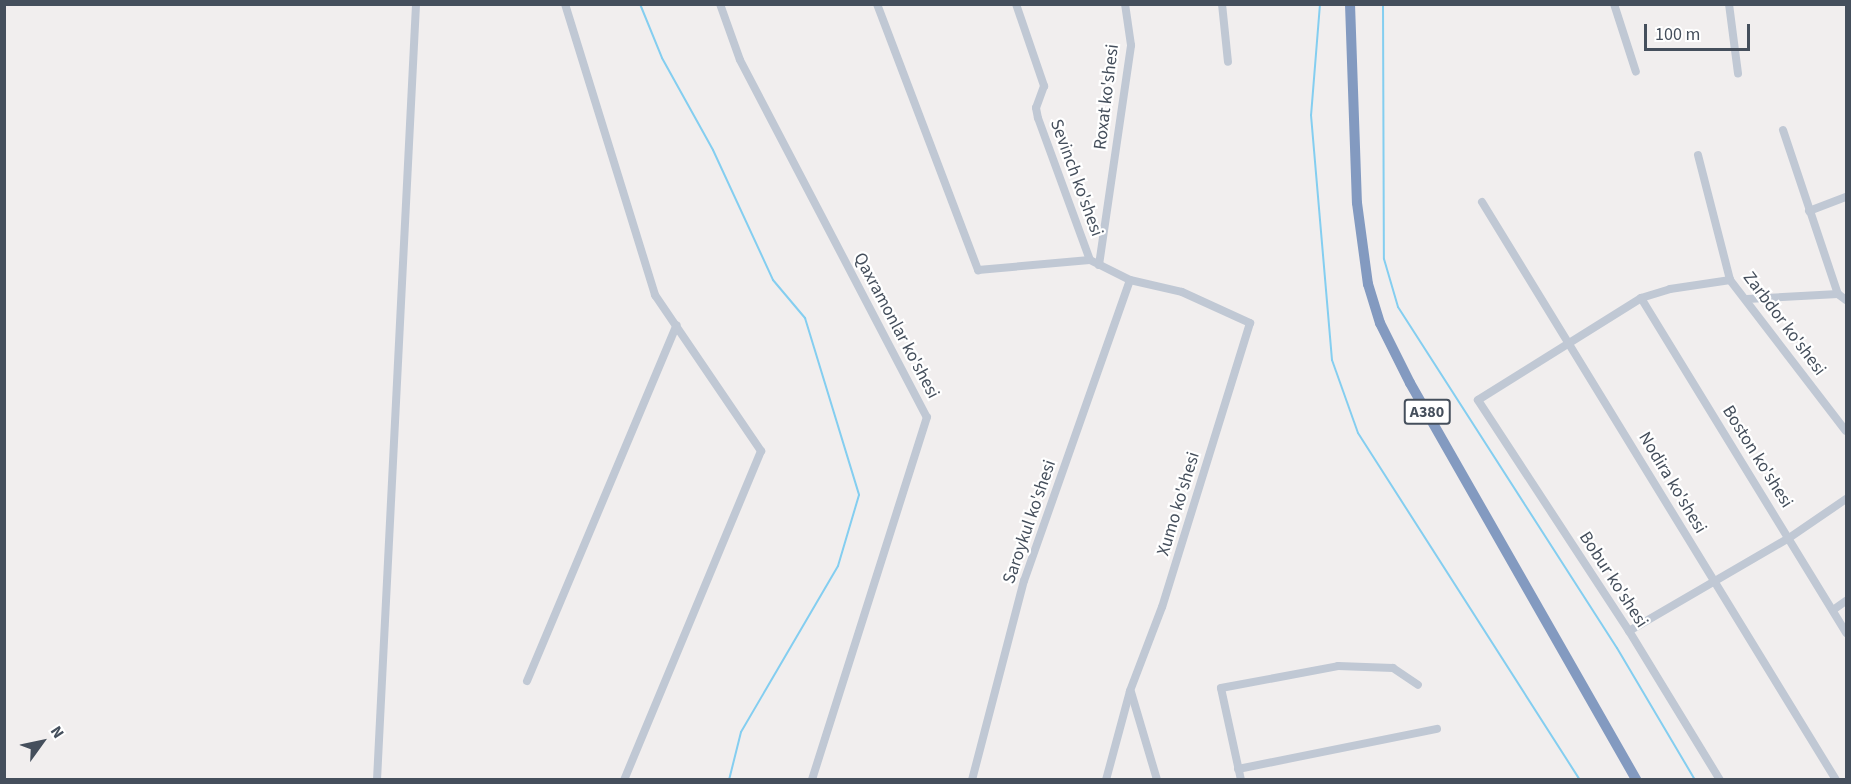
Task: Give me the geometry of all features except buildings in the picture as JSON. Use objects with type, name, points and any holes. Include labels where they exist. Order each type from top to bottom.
[{"type":"highway","name":"A380","points":[[1350,4],[1357,203],[1368,284],[1380,323],[1410,383],[1636,780]]},
{"type":"street","points":[[377,780],[416,4]]},
{"type":"street","points":[[565,4],[655,295],[761,451],[624,780]]},
{"type":"street","name":"Qaxramonlar ko'shesi","points":[[720,4],[740,60],[927,417],[812,780]]},
{"type":"street","points":[[877,4],[978,270],[1090,260],[1130,280]]},
{"type":"street","name":"Sevinch ko'shesi","points":[[1016,4],[1044,86],[1036,108],[1038,118],[1090,260]]},
{"type":"street","name":"Roxat ko'shesi","points":[[1099,265],[1131,45],[1125,4]]},
{"type":"street","points":[[1222,4],[1228,62]]},
{"type":"street","points":[[1614,4],[1636,72]]},
{"type":"street","points":[[1729,4],[1738,73]]},
{"type":"street","points":[[1783,130],[1838,294],[1846,300]]},
{"type":"street","name":"Zarbdor ko'shesi","points":[[1698,155],[1730,280],[1747,299],[1846,431]]},
{"type":"street","points":[[1809,211],[1846,197]]},
{"type":"street","name":"Nodira ko'shesi","points":[[1482,202],[1836,780]]},
{"type":"street","name":"Xumo ko'shesi","points":[[1106,780],[1130,691],[1162,607],[1251,323],[1182,292],[1130,280]]},
{"type":"street","name":"Saroykul ko'shesi","points":[[972,780],[1024,581],[1130,280]]},
{"type":"street","points":[[1569,342],[1641,298],[1670,289],[1730,280]]},
{"type":"street","points":[[1747,299],[1838,294]]},
{"type":"street","name":"Boston ko'shesi","points":[[1641,298],[1846,633]]},
{"type":"street","points":[[527,681],[677,325]]},
{"type":"street","name":"Bobur ko'shesi","points":[[1569,342],[1478,400],[1629,631],[1720,780]]},
{"type":"street","points":[[1629,631],[1789,538],[1846,499]]},
{"type":"street","points":[[1833,610],[1846,601]]},
{"type":"street","points":[[1241,780],[1221,688],[1338,666],[1393,668],[1418,685]]},
{"type":"street","points":[[1130,691],[1157,780]]},
{"type":"street","points":[[1238,769],[1437,729]]},
{"type":"waterway","points":[[640,4],[662,58],[713,150],[773,280],[805,318],[859,495],[838,566],[741,732],[729,780]]},
{"type":"waterway","points":[[1320,4],[1311,115],[1332,360],[1358,433],[1580,780]]},
{"type":"waterway","points":[[1383,4],[1384,259],[1398,307],[1617,648],[1695,780]]}]
